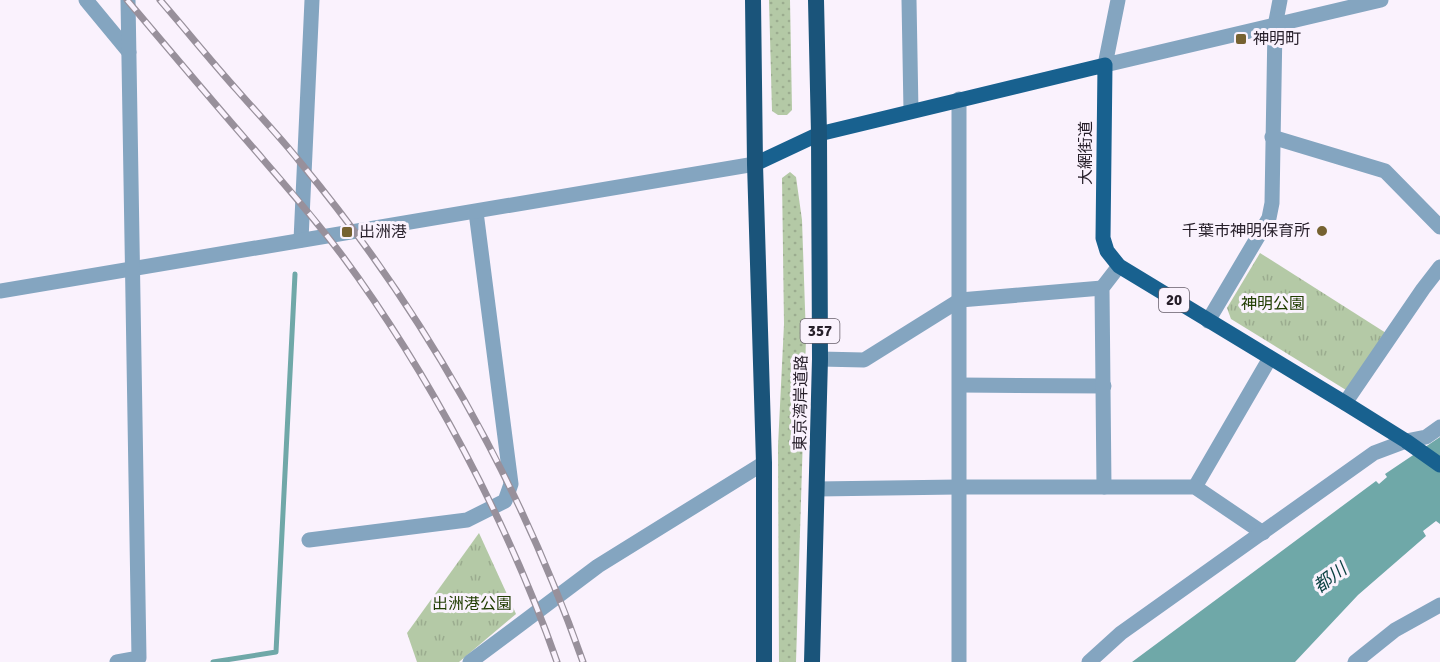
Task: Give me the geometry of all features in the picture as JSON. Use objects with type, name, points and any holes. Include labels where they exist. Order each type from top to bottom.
[{"type":"highway","points":[[753,0],[755,164],[764,463],[764,662]]},
{"type":"highway","name":"東京湾岸道路","points":[[812,662],[820,359],[816,0]]},
{"type":"main road","points":[[755,164],[819,134],[1105,64]]},
{"type":"main road","name":"大網街道","points":[[1105,64],[1103,238],[1107,251],[1119,266],[1406,441]]},
{"type":"main road","name":"20","points":[[1406,441],[1440,465]]},
{"type":"street","points":[[86,0],[129,52]]},
{"type":"street","points":[[117,662],[139,658],[128,0]]},
{"type":"street","points":[[301,240],[312,0]]},
{"type":"street","points":[[909,0],[912,111]]},
{"type":"street","points":[[1118,0],[1105,64],[1382,0]]},
{"type":"street","points":[[1208,321],[1269,218],[1272,203],[1275,26],[1280,0]]},
{"type":"street","points":[[959,99],[959,662]]},
{"type":"street","points":[[1272,137],[1384,171],[1440,227]]},
{"type":"street","points":[[0,291],[755,164]]},
{"type":"street","points":[[309,540],[467,520],[505,501],[511,484],[476,212]]},
{"type":"street","points":[[1104,487],[1102,288],[1119,266]]},
{"type":"street","points":[[1345,403],[1440,267]]},
{"type":"street","points":[[820,359],[864,360],[960,300],[1102,288]]},
{"type":"street","points":[[1195,488],[1270,358]]},
{"type":"street","points":[[960,385],[1104,386]]},
{"type":"street","points":[[1089,662],[1121,633],[1374,453],[1406,441],[1426,437],[1440,427]]},
{"type":"street","points":[[470,662],[598,566],[764,463]]},
{"type":"street","points":[[817,489],[1195,488],[1263,533]]},
{"type":"street","points":[[1355,662],[1395,630],[1440,604]]},
{"type":"green space","points":[[769,0],[790,0],[792,110],[787,115],[778,115],[772,111]]},
{"type":"green space","points":[[790,172],[796,177],[802,220],[806,338],[796,662],[779,662],[778,446],[784,324],[782,178]]},
{"type":"green space","name":"神明公園","points":[[1260,253],[1386,333],[1346,390],[1231,319],[1227,308]]},
{"type":"green space","name":"出洲港公園","points":[[479,533],[516,614],[459,662],[417,662],[407,633]]},
{"type":"water","name":"都川","points":[[1440,437],[1440,524],[1436,521],[1423,531],[1426,536],[1358,595],[1295,662],[1132,662],[1376,481],[1379,484],[1387,477],[1385,474]]},
{"type":"waterway","points":[[213,662],[276,652],[295,274]]},
{"type":"railway","points":[[127,0],[319,225],[374,300],[405,348],[464,450],[515,556],[557,662]]},
{"type":"railway","points":[[160,0],[292,153],[345,219],[427,337],[498,463],[558,594],[583,662]]},
{"type":"place","name":"神明町","points":[[1241,39]]},
{"type":"place","name":"千葉市神明保育所","points":[[1322,231]]},
{"type":"place","name":"出洲港","points":[[347,232]]}]
